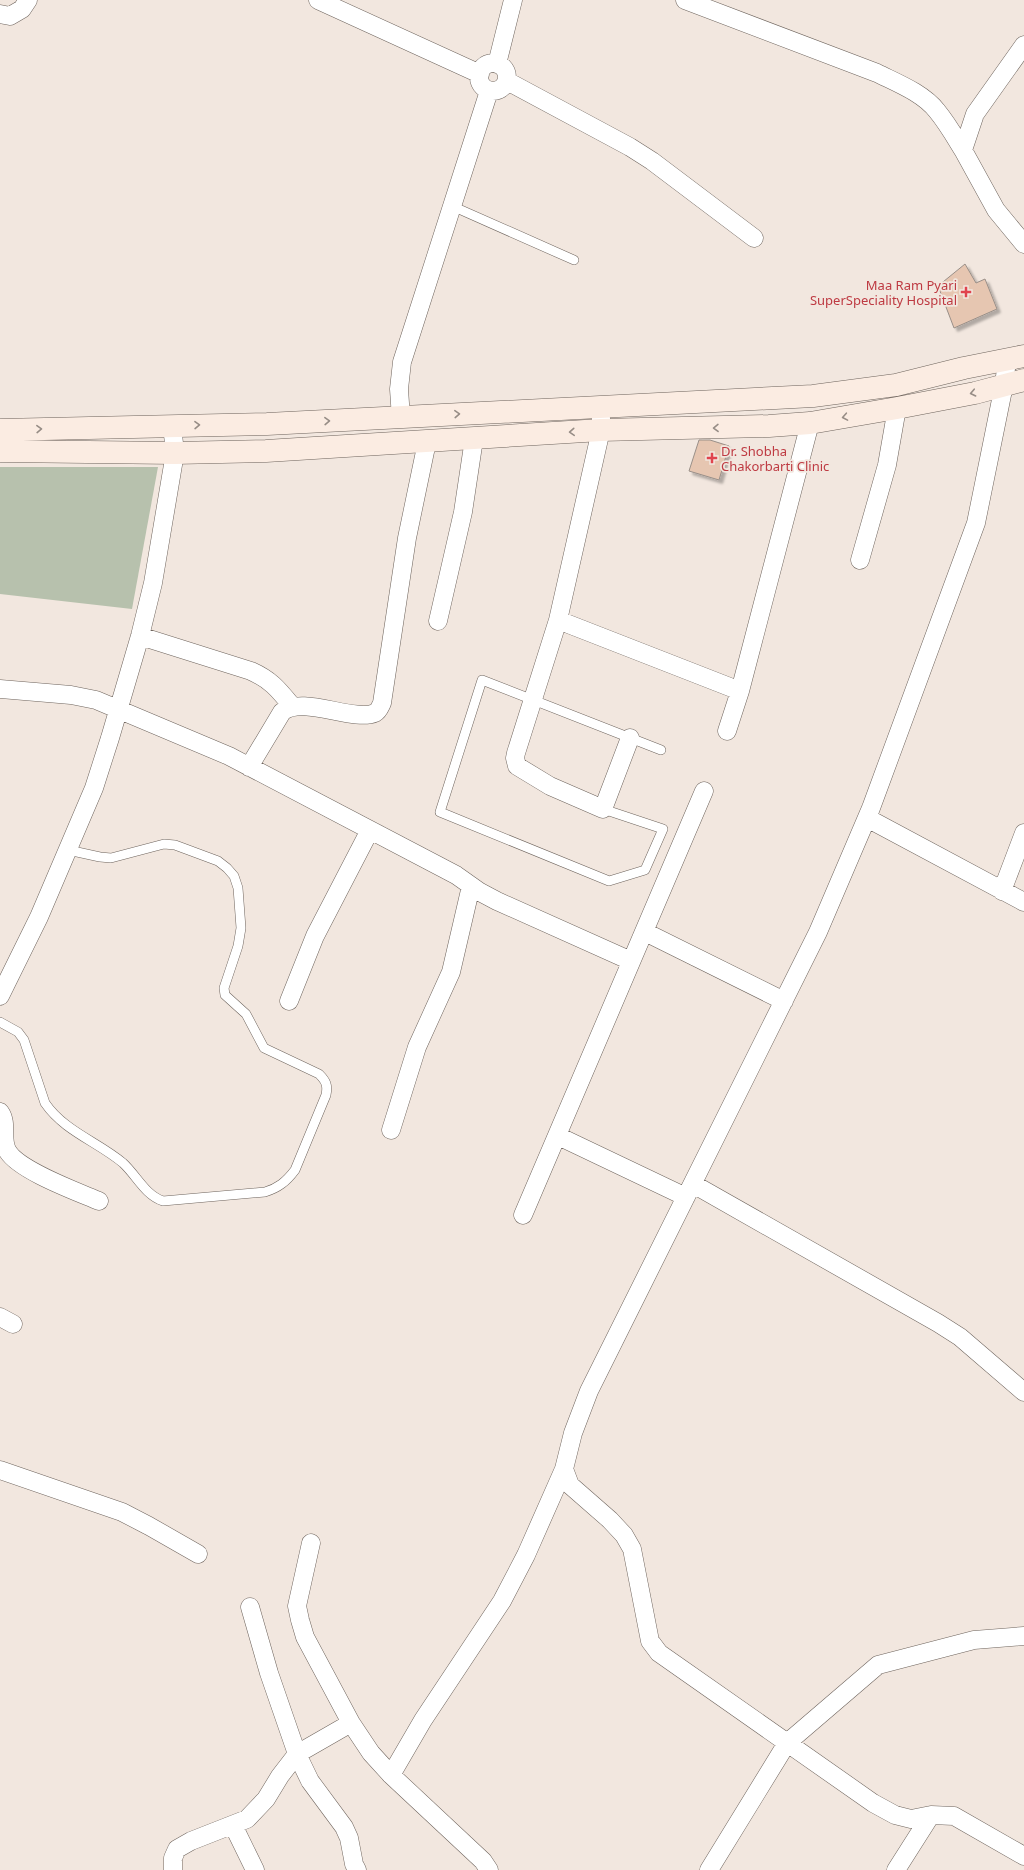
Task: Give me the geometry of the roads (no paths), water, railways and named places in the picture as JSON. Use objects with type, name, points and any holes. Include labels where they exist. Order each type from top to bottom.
[{"type":"main road","points":[[0,430],[267,424],[813,396],[896,385],[964,368],[1016,358]]},
{"type":"main road","points":[[0,451],[175,454],[266,451],[428,442],[601,430],[769,426],[810,423],[897,408],[974,393],[1014,383]]},
{"type":"street","points":[[0,14],[10,16],[22,9],[28,0]]},
{"type":"street","points":[[318,0],[480,74]]},
{"type":"street","points":[[497,64],[513,0]]},
{"type":"street","points":[[685,0],[877,73],[919,95],[937,110],[963,150],[996,210],[1024,244]]},
{"type":"street","points":[[963,150],[975,114],[1024,45]]},
{"type":"street","points":[[497,64],[505,70],[507,81],[500,90],[489,91],[481,84],[480,74],[486,65],[497,64]]},
{"type":"street","points":[[507,81],[630,147],[652,161],[754,238]]},
{"type":"street","points":[[401,418],[399,389],[402,362],[489,91]]},
{"type":"street","points":[[391,1775],[423,1720],[502,1601],[526,1555],[564,1469],[573,1433],[589,1390],[818,932],[867,818],[976,523],[1014,383],[1016,358]]},
{"type":"street","points":[[602,407],[601,430],[558,620],[514,758],[517,766],[550,786],[603,809],[630,738]]},
{"type":"street","points":[[860,560],[887,465],[897,408]]},
{"type":"street","points":[[727,731],[740,691],[810,423]]},
{"type":"street","points":[[0,996],[40,917],[94,788],[118,710],[140,636],[153,583],[175,454],[172,425]]},
{"type":"street","points":[[438,622],[463,512],[474,439]]},
{"type":"street","points":[[249,767],[282,712],[292,706],[362,714],[375,712],[379,709],[382,703],[407,538],[428,442]]},
{"type":"street","points":[[558,620],[740,691]]},
{"type":"street","points":[[140,636],[264,676],[273,682],[292,706]]},
{"type":"street","points":[[0,689],[51,692],[86,697],[229,756],[456,875],[471,886],[497,901],[631,960]]},
{"type":"street","points":[[524,1215],[704,791]]},
{"type":"street","points":[[867,818],[1024,902]]},
{"type":"street","points":[[288,1001],[315,936],[370,830]]},
{"type":"street","points":[[1002,891],[1024,833]]},
{"type":"street","points":[[391,1130],[417,1047],[451,972],[471,886]]},
{"type":"street","points":[[645,932],[784,1001]]},
{"type":"street","points":[[0,1112],[4,1122],[4,1142],[12,1158],[26,1168],[100,1201]]},
{"type":"street","points":[[558,1136],[690,1190],[938,1323],[960,1338],[1024,1392]]},
{"type":"street","points":[[564,1469],[570,1485],[620,1530],[632,1549],[650,1641],[659,1653],[873,1803],[895,1815],[911,1819],[931,1815],[954,1816],[1024,1856]]},
{"type":"street","points":[[0,1470],[122,1512],[150,1526],[198,1554]]},
{"type":"street","points":[[311,1543],[297,1606],[300,1620],[306,1637],[351,1722],[371,1754],[391,1775],[483,1861],[489,1870]]},
{"type":"street","points":[[250,1607],[268,1673],[297,1754],[310,1781],[344,1827],[349,1838],[354,1864],[357,1870]]},
{"type":"street","points":[[709,1870],[787,1743],[878,1665],[974,1640],[1024,1636]]},
{"type":"street","points":[[173,1870],[173,1858],[177,1849],[191,1841],[247,1819],[257,1811],[297,1754],[351,1722]]},
{"type":"street","points":[[896,1870],[931,1815]]},
{"type":"street","points":[[234,1825],[255,1870]]},
{"type":"lane","points":[[452,206],[574,260]]},
{"type":"lane","points":[[603,809],[663,829],[645,870],[609,881],[440,812],[482,680],[661,750]]},
{"type":"lane","points":[[0,1022],[18,1032],[24,1040],[45,1103],[51,1112],[65,1125],[115,1157],[154,1198],[163,1201],[265,1192],[277,1188],[287,1181],[295,1170],[328,1087],[319,1074],[264,1048],[246,1014],[225,995],[224,988],[238,946],[241,928],[238,888],[234,876],[218,861],[175,844],[164,844],[111,858],[100,858],[68,850]]},
{"type":"place","name":"Maa Ram Pyari SuperSpeciality Hospital","points":[[966,292]]},
{"type":"place","name":"Dr. Shobha Chakorbarti Clinic","points":[[712,458]]}]
